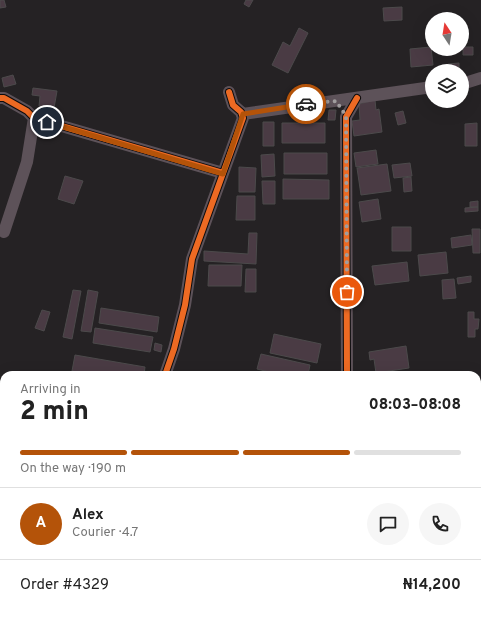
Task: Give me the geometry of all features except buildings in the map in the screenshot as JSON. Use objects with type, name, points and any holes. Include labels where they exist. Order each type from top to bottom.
[{"type":"street","points":[[469,82],[481,78]]},
{"type":"street","points":[[243,114],[289,106],[336,101],[425,88]]},
{"type":"street","points":[[229,92],[233,105],[243,114]]},
{"type":"street","points":[[0,98],[4,98],[27,111],[34,118],[223,174]]},
{"type":"street","points":[[347,371],[346,116],[356,98]]},
{"type":"street","points":[[336,101],[346,116]]},
{"type":"street","points":[[166,371],[174,349],[185,305],[192,259],[243,114]]},
{"type":"street","points":[[4,232],[27,162],[34,118]]},
{"type":"cycle path","points":[[166,371],[174,349],[185,305],[192,259],[243,118],[241,112],[233,105],[229,92]]},
{"type":"cycle path","points":[[0,98],[4,98],[27,111],[34,118],[223,173]]},
{"type":"cycle path","points":[[347,371],[346,117],[357,98]]},
{"type":"way so far","points":[[306,104],[336,101],[346,116],[347,292]]},
{"type":"route","points":[[47,122],[223,174],[243,118],[243,114],[306,104]]}]
